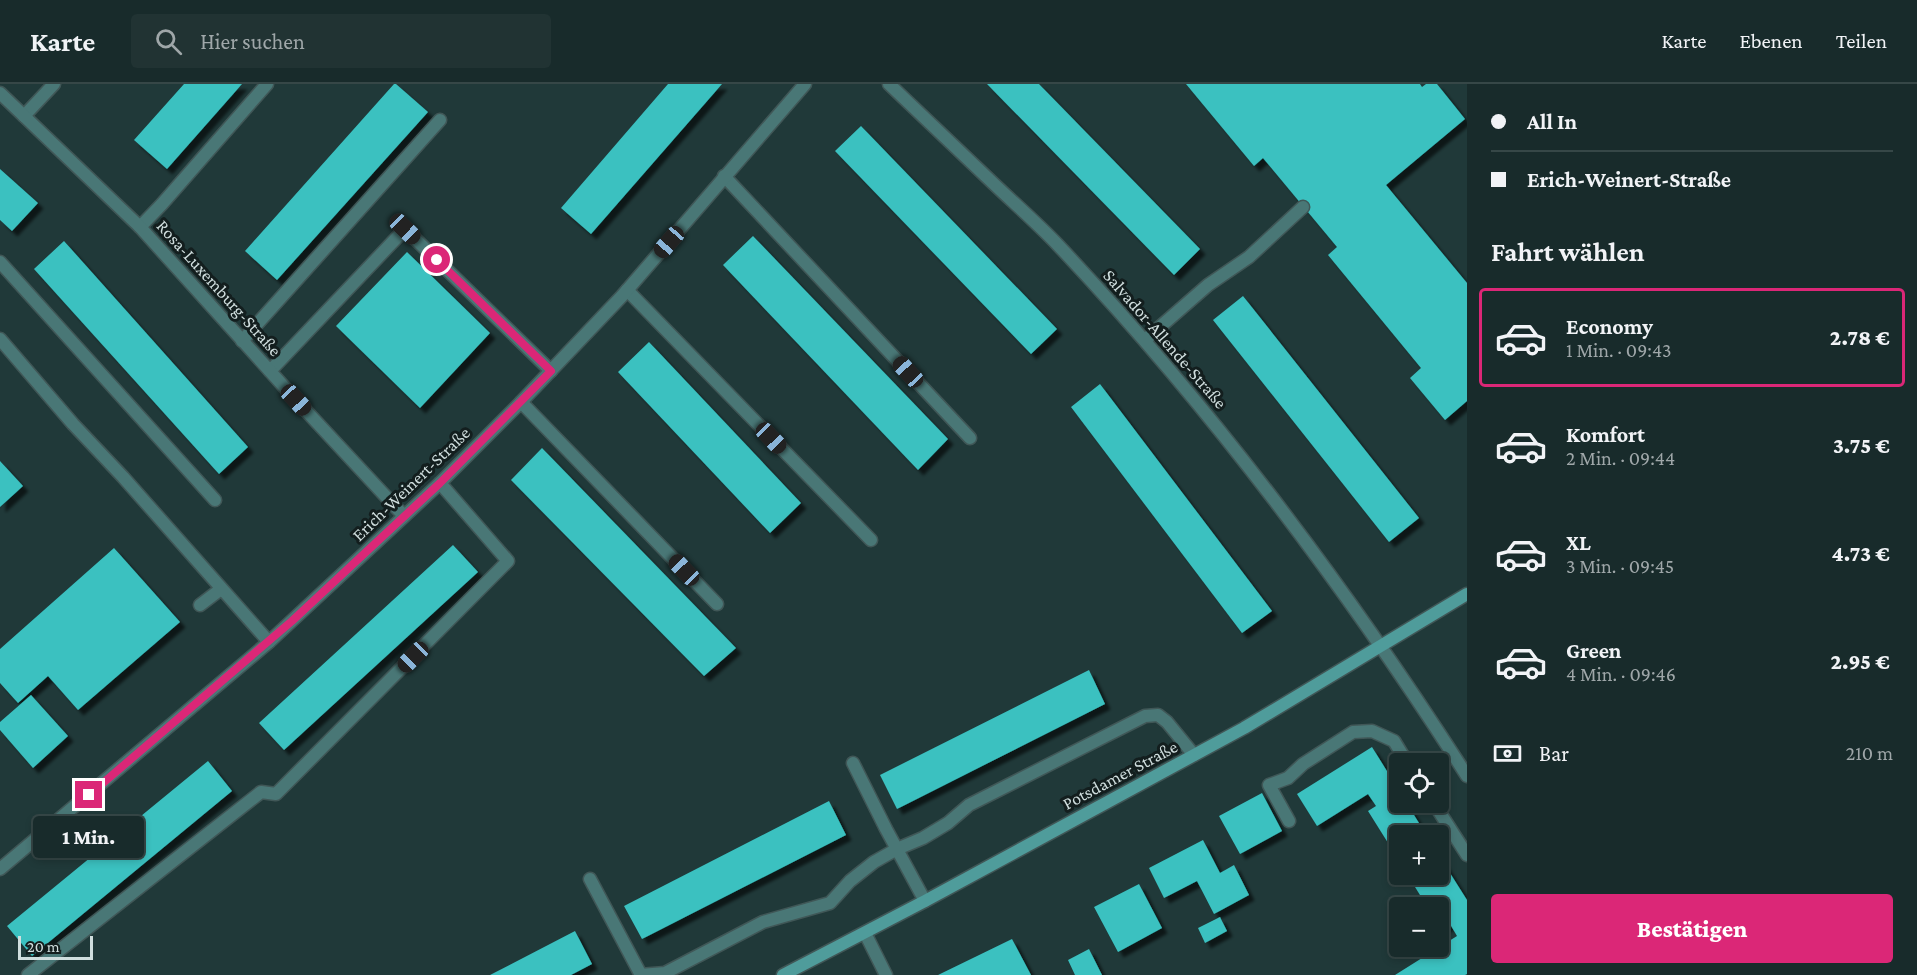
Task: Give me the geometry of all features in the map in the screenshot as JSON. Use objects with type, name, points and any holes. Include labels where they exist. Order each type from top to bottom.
[{"type":"main road","name":"Potsdamer Straße","points":[[783,975],[925,901],[1244,728],[1467,594]]},
{"type":"street","points":[[24,116],[54,84]]},
{"type":"street","points":[[140,227],[170,196],[267,84]]},
{"type":"street","name":"Erich-Weinert-Straße","points":[[0,869],[269,642],[440,483],[521,402],[627,290],[806,84]]},
{"type":"street","name":"Salvador-Allende-Straße","points":[[889,84],[1055,243],[1145,340],[1259,480],[1382,646],[1467,776]]},
{"type":"street","name":"Rosa-Luxemburg-Straße","points":[[0,93],[140,227],[404,516]]},
{"type":"street","points":[[242,341],[440,120]]},
{"type":"street","points":[[724,177],[970,438]]},
{"type":"street","points":[[1145,340],[1208,285],[1249,257],[1303,207]]},
{"type":"street","points":[[270,371],[405,229],[551,371]]},
{"type":"street","points":[[0,262],[215,500]]},
{"type":"street","points":[[627,290],[871,540]]},
{"type":"street","points":[[0,339],[73,424],[269,642]]},
{"type":"street","points":[[521,402],[717,604]]},
{"type":"street","points":[[28,975],[261,792],[276,794],[508,561],[440,483]]},
{"type":"street","points":[[200,605],[221,590]]},
{"type":"street","points":[[590,879],[641,975],[665,973],[763,922],[830,903],[850,881],[874,862],[948,823],[969,805],[1144,716],[1158,715],[1167,722],[1194,755]]},
{"type":"street","points":[[1289,820],[1269,785],[1288,778],[1302,764],[1353,732],[1372,731],[1394,741],[1401,753]]},
{"type":"street","points":[[854,763],[925,901]]},
{"type":"street","points":[[1440,813],[1467,855]]},
{"type":"street","points":[[865,933],[886,975]]},
{"type":"building","points":[[184,84],[242,84],[167,169],[134,140]]},
{"type":"building","points":[[394,84],[428,112],[277,280],[245,251]]},
{"type":"building","points":[[668,84],[722,84],[591,234],[561,208]]},
{"type":"building","points":[[987,84],[1039,84],[1200,249],[1174,275]]},
{"type":"building","points":[[1186,84],[1420,84],[1422,87],[1426,84],[1437,84],[1465,119],[1386,185],[1467,283],[1467,401],[1445,420],[1410,378],[1421,368],[1328,255],[1337,247],[1263,158],[1254,166]]},
{"type":"building","points":[[861,126],[1057,329],[1031,354],[835,151]]},
{"type":"building","points":[[0,169],[38,203],[12,231],[0,220]]},
{"type":"building","points":[[753,236],[948,439],[918,470],[723,265]]},
{"type":"building","points":[[64,241],[248,447],[219,474],[34,269]]},
{"type":"building","points":[[407,252],[490,333],[420,408],[336,326]]},
{"type":"building","points":[[1243,296],[1419,518],[1389,542],[1213,320]]},
{"type":"building","points":[[649,342],[801,503],[770,533],[618,372]]},
{"type":"building","points":[[1100,384],[1272,611],[1242,633],[1071,407]]},
{"type":"building","points":[[542,448],[736,648],[704,676],[511,480]]},
{"type":"building","points":[[0,461],[23,486],[0,507]]},
{"type":"building","points":[[453,545],[478,572],[284,750],[259,723]]},
{"type":"building","points":[[114,548],[180,622],[78,710],[48,676],[18,703],[0,683],[0,649]]},
{"type":"building","points":[[1089,670],[1105,704],[897,809],[880,775]]},
{"type":"building","points":[[31,695],[68,736],[33,768],[0,730],[0,722]]},
{"type":"building","points":[[1372,747],[1389,774],[1389,813],[1413,813],[1420,825],[1389,825],[1389,844],[1368,811],[1376,806],[1368,794],[1317,826],[1297,794]]},
{"type":"building","points":[[208,761],[232,791],[32,956],[7,926]]},
{"type":"building","points":[[1262,793],[1282,831],[1240,854],[1219,816]]},
{"type":"building","points":[[829,801],[846,835],[642,939],[624,906]]},
{"type":"building","points":[[1203,840],[1220,873],[1234,865],[1249,895],[1214,914],[1197,881],[1164,898],[1149,868]]},
{"type":"building","points":[[1449,871],[1467,900],[1467,974],[1395,975],[1424,957],[1449,957],[1449,941],[1457,936],[1449,925],[1449,897],[1421,897],[1414,885],[1449,885]]},
{"type":"building","points":[[1139,884],[1162,928],[1118,952],[1094,907]]},
{"type":"building","points":[[1220,917],[1227,931],[1205,943],[1198,928]]},
{"type":"building","points":[[575,931],[592,964],[571,975],[490,975]]},
{"type":"building","points":[[1012,939],[1031,975],[938,975]]},
{"type":"building","points":[[1089,949],[1102,975],[1075,975],[1068,960]]},
{"type":"route","points":[[89,795],[292,621],[440,483],[551,371],[437,260]]}]
